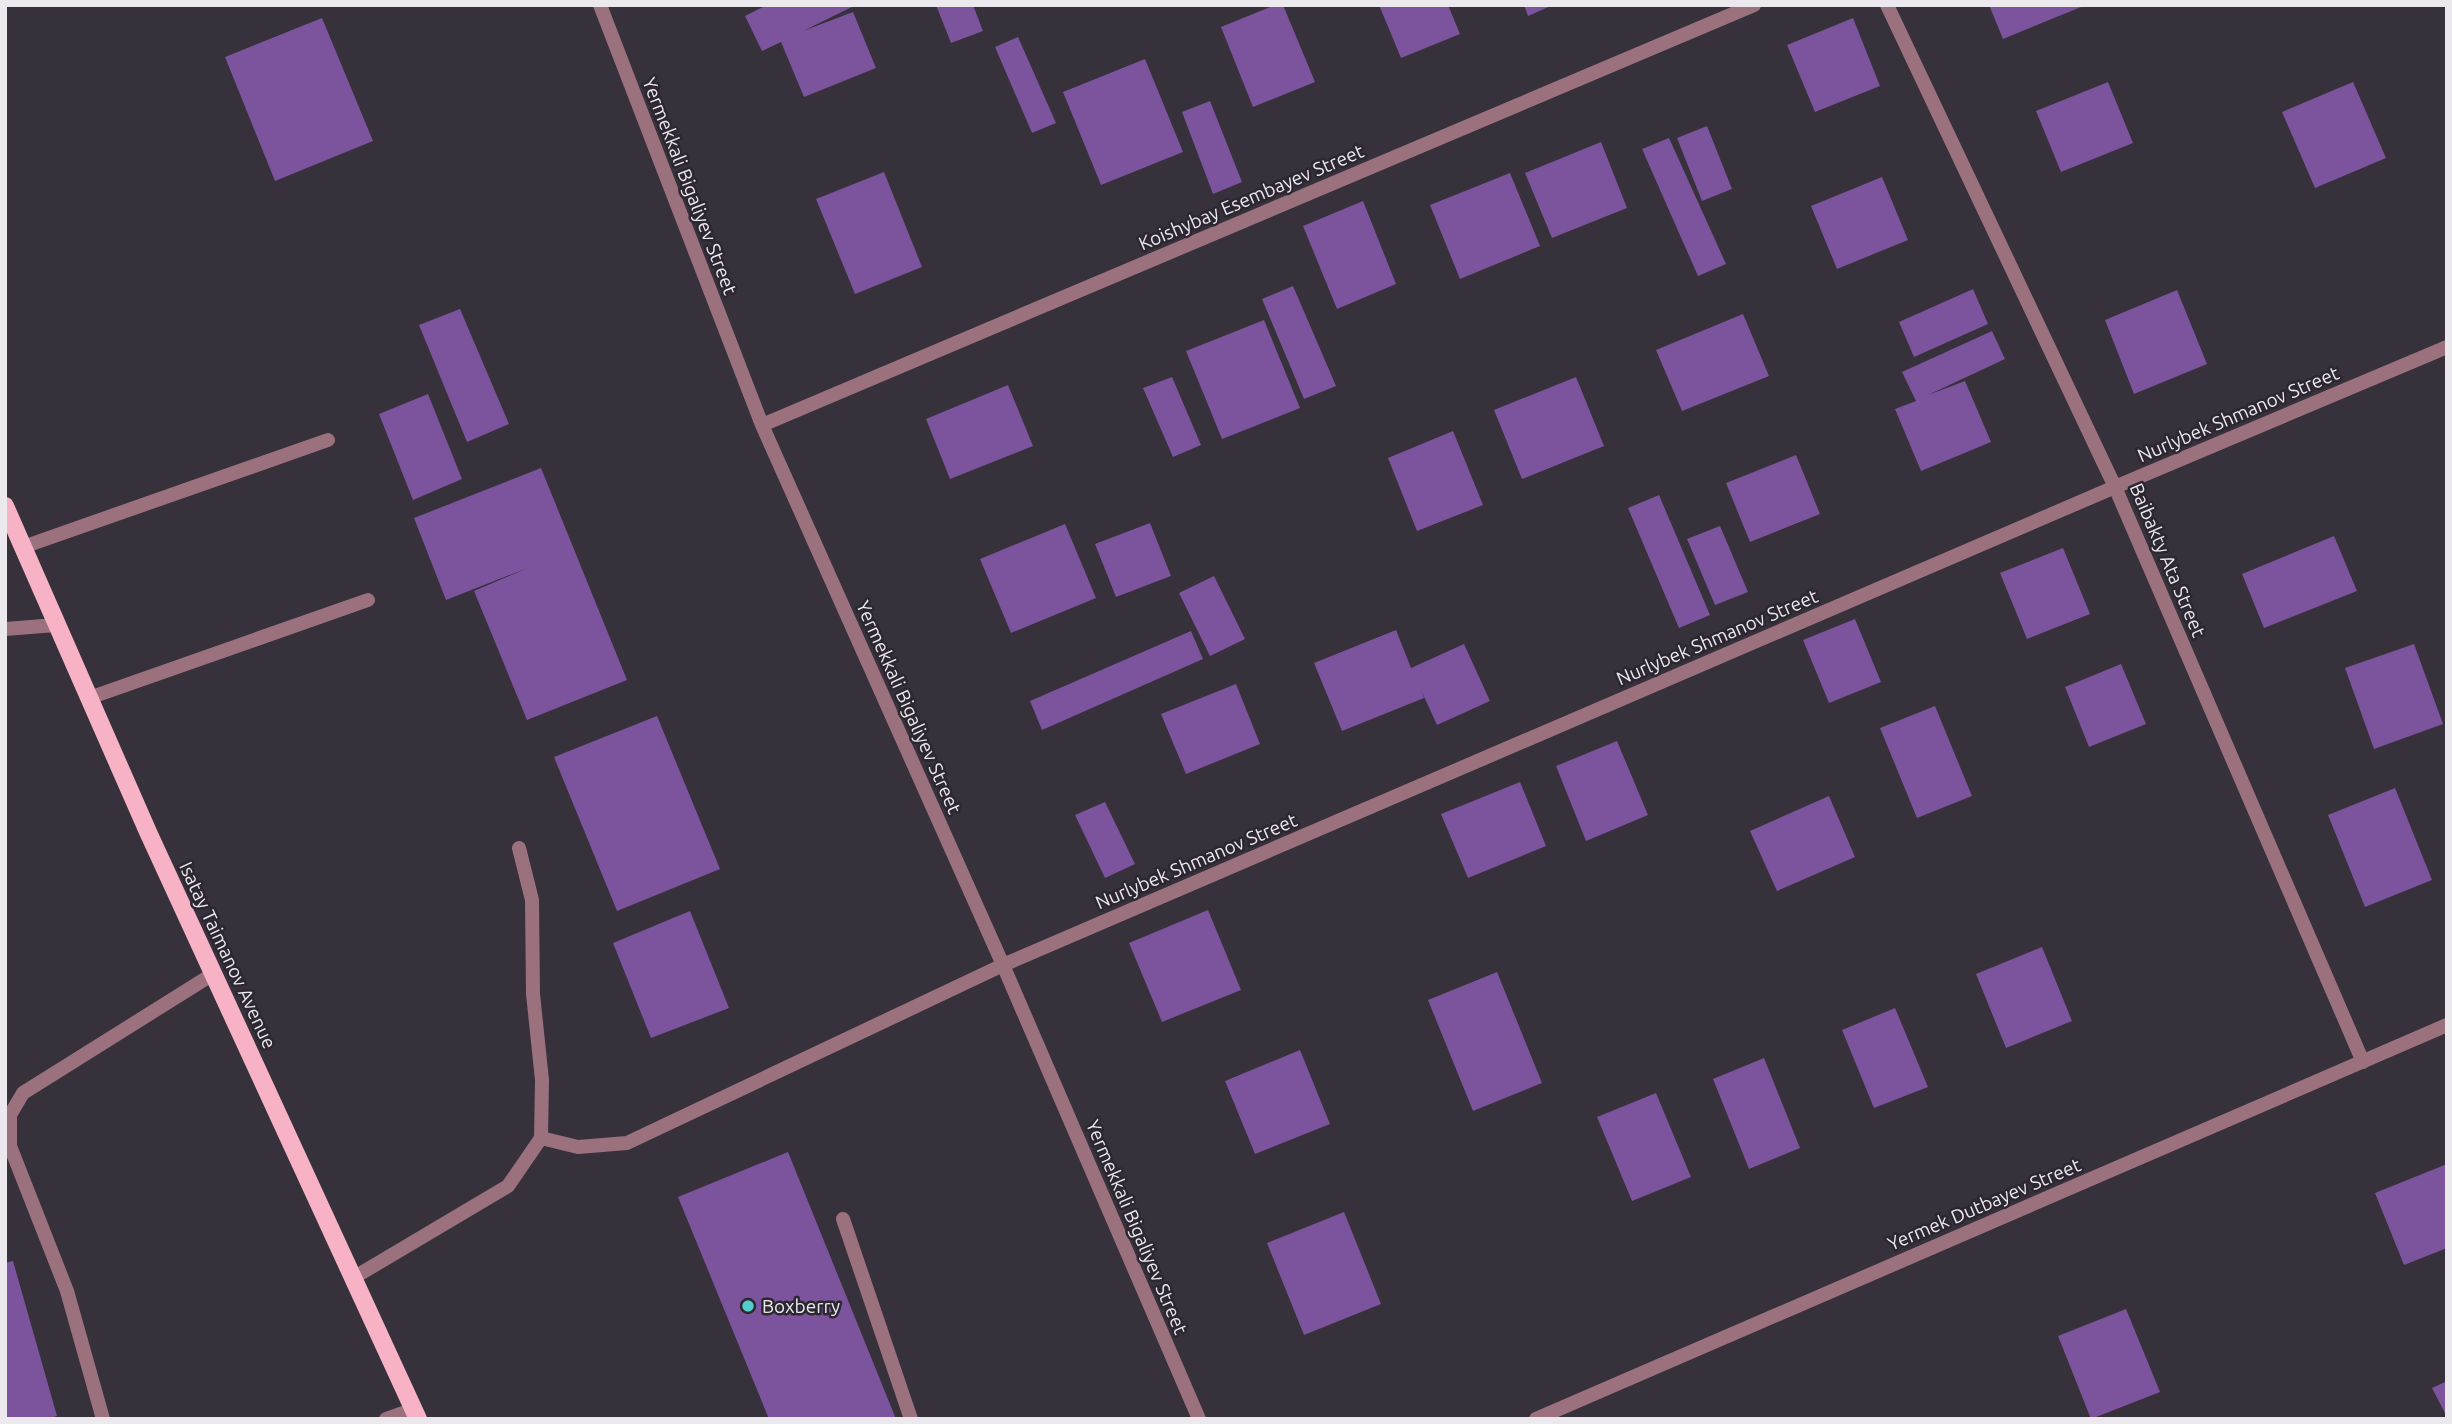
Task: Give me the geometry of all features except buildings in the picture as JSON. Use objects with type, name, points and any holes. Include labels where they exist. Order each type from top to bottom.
[{"type":"main road","name":"Isatay Taimanov Avenue","points":[[5,506],[89,698],[416,1414]]},
{"type":"street","name":"Yermekkali Bigaliyev Street","points":[[600,5],[762,425],[1003,965],[1199,1419]]},
{"type":"street","name":"Koishybay Esembayev Street","points":[[762,425],[1754,5]]},
{"type":"street","name":"Baibakty Ata Street","points":[[1887,5],[2115,486],[2363,1062]]},
{"type":"street","name":"Nurlybek Shmanov Street","points":[[541,1138],[578,1147],[626,1143],[1003,965],[2115,486],[2447,347]]},
{"type":"street","points":[[23,547],[328,440]]},
{"type":"street","points":[[89,698],[368,600]]},
{"type":"street","points":[[5,629],[56,625]]},
{"type":"street","points":[[353,1278],[508,1186],[541,1138],[542,1080],[533,994],[532,900],[519,848]]},
{"type":"street","points":[[5,1098],[23,1093],[214,974]]},
{"type":"street","name":"Yermek Dutbayev Street","points":[[1535,1419],[2447,1025]]},
{"type":"street","points":[[23,1093],[10,1115],[10,1146],[67,1291],[103,1419]]},
{"type":"street","points":[[843,1219],[911,1419]]},
{"type":"street","points":[[386,1419],[416,1414]]},
{"type":"place","name":"Boxberry","points":[[748,1306]]}]
